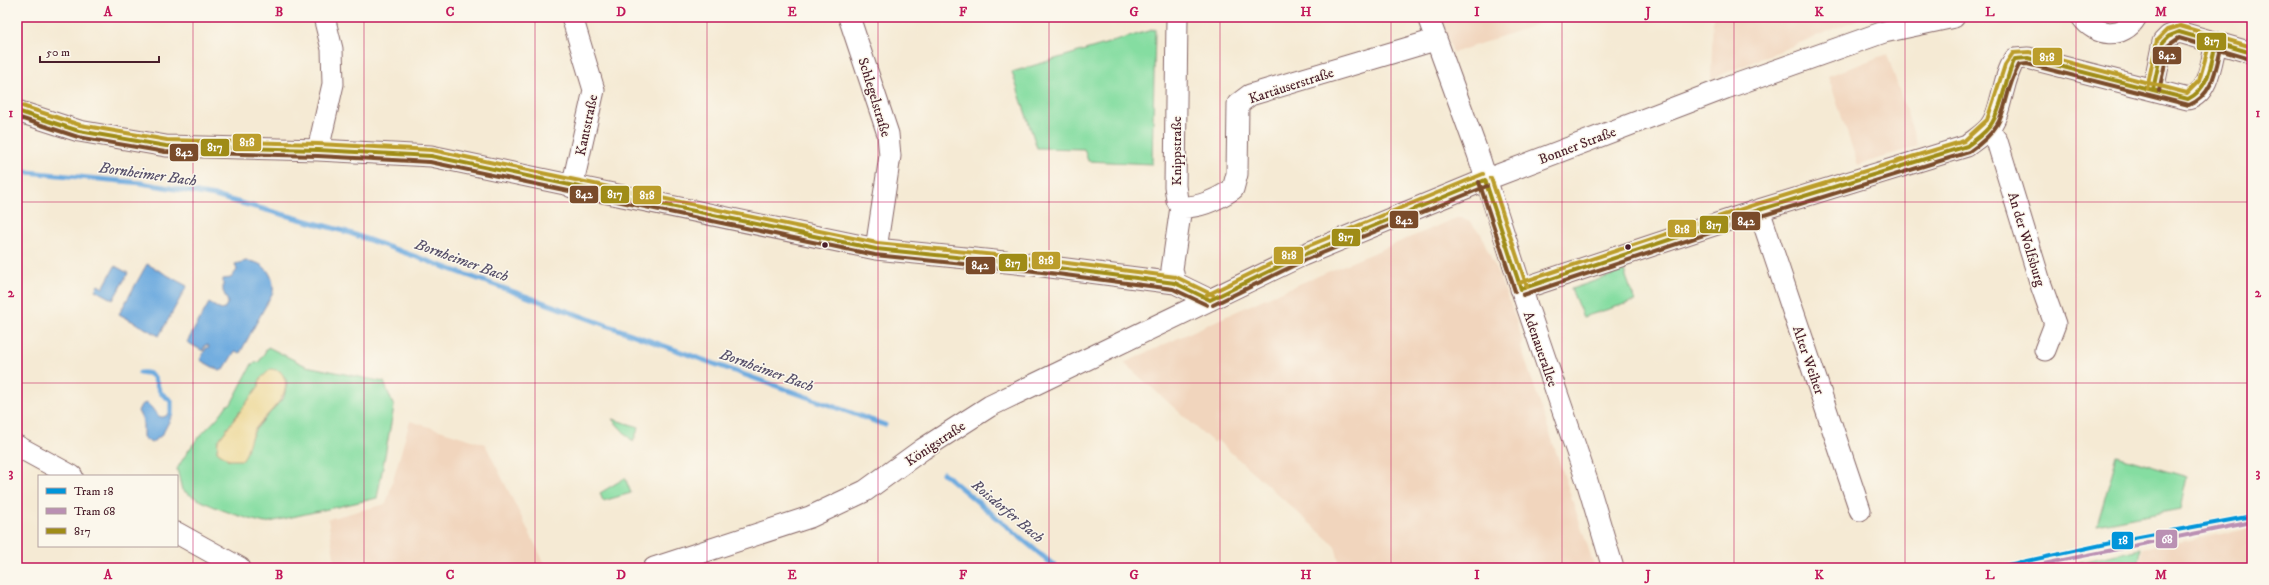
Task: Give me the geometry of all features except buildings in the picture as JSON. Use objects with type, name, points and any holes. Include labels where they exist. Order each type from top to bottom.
[{"type":"street","points":[[318,150],[334,84],[332,49],[324,17]]},
{"type":"street","name":"Kantstraße","points":[[572,17],[594,90],[572,187]]},
{"type":"street","name":"Schlegelstraße","points":[[849,17],[888,134],[890,156],[876,249]]},
{"type":"street","name":"Knippstraße","points":[[1175,283],[1172,269],[1180,207],[1177,200],[1175,186],[1177,17]]},
{"type":"street","name":"Adenauerallee","points":[[1428,17],[1587,481],[1613,568]]},
{"type":"street","name":"Bonner Straße","points":[[1210,300],[1303,255],[1485,180],[1726,88],[1884,32],[1954,17]]},
{"type":"street","points":[[2081,17],[2090,27],[2102,33],[2114,33],[2126,28],[2136,17]]},
{"type":"street","points":[[2153,90],[2163,42],[2169,36],[2179,32],[2252,52]]},
{"type":"street","name":"Kartäuserstraße","points":[[1180,207],[1190,208],[1221,196],[1233,189],[1237,174],[1238,104],[1250,95],[1436,40]]},
{"type":"street","points":[[1521,289],[1759,210],[1967,146],[1988,130],[1997,111],[2008,71],[2015,60],[2028,58],[2188,99],[2196,97],[2204,88],[2216,43]]},
{"type":"street","points":[[17,111],[79,131],[166,146],[318,150],[431,156],[572,187],[876,249],[1036,265],[1175,283],[1210,300]]},
{"type":"street","name":"An der Wolfsburg","points":[[1988,130],[1997,141],[2041,285],[2055,324],[2045,350]]},
{"type":"street","name":"Alter Weiher","points":[[1759,210],[1860,510]]},
{"type":"street","name":"Königstraße","points":[[654,568],[810,517],[865,491],[923,449],[990,406],[1210,300]]},
{"type":"street","points":[[17,446],[70,475]]},
{"type":"street","points":[[178,534],[240,568]]},
{"type":"shaded area","points":[[1441,17],[1558,17],[1453,53]]},
{"type":"shaded area","points":[[1713,17],[1863,17],[1711,79]]},
{"type":"shaded area","points":[[1887,54],[1918,146],[1858,165],[1828,76]]},
{"type":"shaded area","points":[[1459,217],[1470,222],[1481,234],[1510,303],[1523,341],[1521,347],[1595,568],[1341,568],[1335,546],[1217,440],[1214,443],[1124,363],[1268,297]]},
{"type":"shaded area","points":[[410,421],[485,444],[547,568],[342,568],[335,563],[328,519],[386,504]]},
{"type":"shaded area","points":[[2252,528],[2252,568],[2140,568],[2143,549]]},
{"type":"green space","points":[[1155,29],[1152,164],[1088,161],[1084,149],[1037,148],[1012,72]]},
{"type":"green space","points":[[1624,271],[1635,301],[1583,317],[1571,289]]},
{"type":"green space","points":[[268,347],[306,366],[384,382],[394,407],[377,498],[265,523],[222,510],[201,501],[182,490],[177,469],[181,462],[198,438],[219,416],[227,405],[231,404],[252,364],[259,362]],"holes":[[[285,377],[287,383],[284,397],[255,430],[248,444],[246,454],[229,460],[217,451],[218,441],[259,386],[259,382]]]},
{"type":"green space","points":[[612,419],[639,427],[633,442]]},
{"type":"green space","points":[[2117,456],[2187,477],[2180,509],[2097,525]]},
{"type":"green space","points":[[625,478],[631,493],[603,501],[600,493]]},
{"type":"green space","points":[[2141,549],[2138,568],[2053,568]]},
{"type":"sand","points":[[271,369],[280,371],[285,379],[286,387],[283,395],[254,431],[243,460],[229,460],[217,451],[218,441],[259,386],[260,379]]},
{"type":"water","points":[[246,261],[258,263],[267,270],[272,280],[273,292],[240,353],[235,351],[224,369],[220,371],[200,360],[206,348],[209,347],[208,345],[205,345],[203,351],[187,342],[209,303],[221,310],[224,309],[228,302],[223,291],[223,279],[231,278],[237,270],[235,264]]},
{"type":"water","points":[[147,264],[187,286],[159,336],[119,314]]},
{"type":"water","points":[[115,266],[128,273],[113,300],[95,290],[98,285],[103,288]]},
{"type":"water","points":[[146,403],[162,417],[166,416],[170,412],[173,414],[162,435],[151,443],[143,437],[143,421],[138,411],[141,405]]},
{"type":"waterway","name":"Bornheimer Bach","points":[[17,171],[141,183],[215,196],[347,232],[885,425]]},
{"type":"waterway","points":[[140,373],[150,374],[155,378],[161,393],[171,401],[171,413]]},
{"type":"waterway","name":"Roisdorfer Bach","points":[[943,473],[1057,568]]},
{"type":"tram line","name":"18","points":[[1994,568],[2134,538],[2252,516]]},
{"type":"tram line","name":"68","points":[[2023,568],[2252,522]]},
{"type":"transit line","name":"818","points":[[2147,89],[2157,40],[2167,30],[2180,26],[2252,47]]},
{"type":"transit line","name":"817","points":[[2153,90],[2163,42],[2169,36],[2179,32],[2252,53]]},
{"type":"transit line","name":"842","points":[[2159,91],[2169,45],[2179,38],[2250,59]]},
{"type":"transit line","name":"818","points":[[1519,283],[1757,204],[1964,141],[1987,120],[2005,65],[2013,53],[2029,52],[2187,93],[2199,81],[2210,42]]},
{"type":"transit line","name":"817","points":[[1521,289],[1759,210],[1967,146],[1990,127],[1999,108],[2008,75],[2015,59],[2028,58],[2188,99],[2195,95],[2205,82],[2216,43]]},
{"type":"transit line","name":"842","points":[[1523,295],[1761,216],[1969,152],[1993,131],[1999,121],[2019,65],[2027,64],[2189,105],[2204,94],[2209,87],[2216,71],[2222,44]]},
{"type":"transit line","name":"818","points":[[19,105],[80,125],[167,140],[318,144],[432,150],[877,243],[1036,259],[1176,277],[1213,295]]},
{"type":"transit line","name":"817","points":[[17,111],[79,131],[166,146],[318,150],[431,156],[876,249],[1035,265],[1175,283],[1210,300]]},
{"type":"transit line","name":"842","points":[[17,117],[78,137],[165,152],[318,156],[430,162],[875,255],[1034,271],[1173,289],[1207,305]]},
{"type":"transit line","name":"818","points":[[1207,295],[1301,249],[1483,174]]},
{"type":"transit line","name":"818","points":[[1491,178],[1527,287]]},
{"type":"transit line","name":"817","points":[[1485,180],[1521,289]]},
{"type":"transit line","name":"817","points":[[1210,300],[1303,255],[1485,180]]},
{"type":"transit line","name":"842","points":[[1479,182],[1515,291]]},
{"type":"transit line","name":"842","points":[[1213,305],[1305,260],[1487,186]]}]
